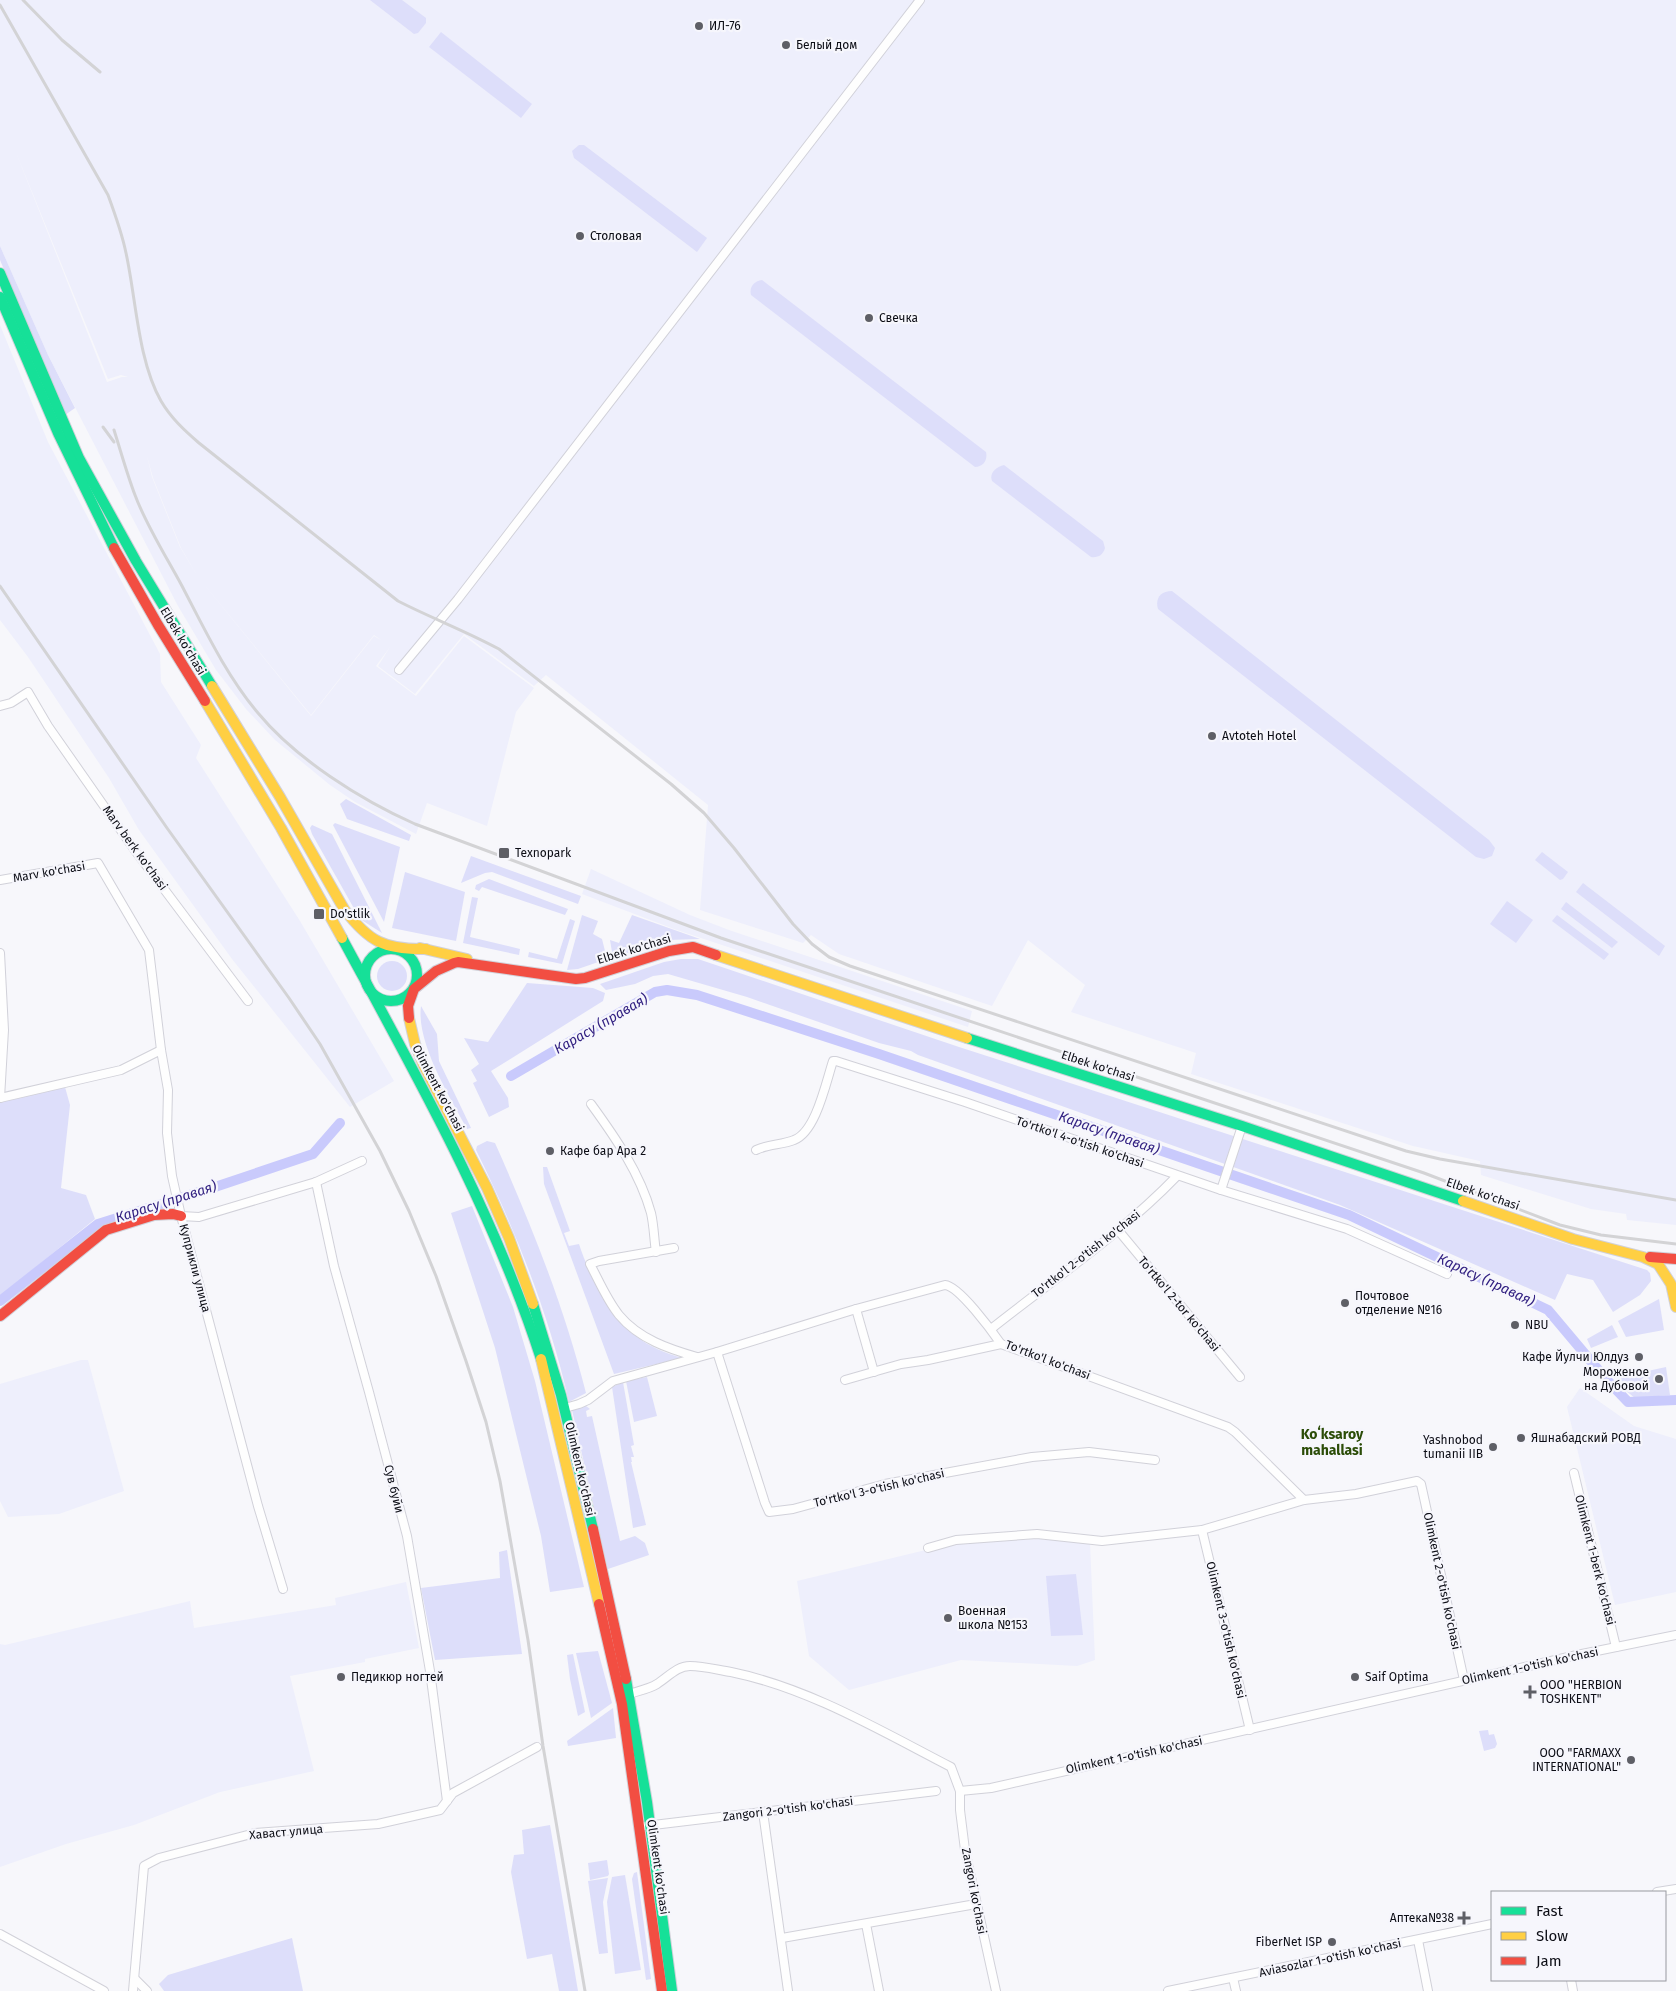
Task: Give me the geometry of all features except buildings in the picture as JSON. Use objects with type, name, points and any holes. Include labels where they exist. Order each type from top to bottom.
[{"type":"main road","name":"Elbek ko'chasi","points":[[0,273],[79,458],[136,561],[280,797],[344,910],[356,924],[376,941],[397,950],[426,949]]},
{"type":"main road","name":"Elbek ko'chasi","points":[[0,297],[54,428],[120,559],[183,667],[264,797],[368,986]]},
{"type":"main road","name":"Elbek ko'chasi","points":[[356,924],[385,939],[522,971]]},
{"type":"main road","name":"Elbek ko'chasi","points":[[413,989],[434,972],[454,962],[562,978],[585,978],[669,951],[693,947],[922,1024],[1242,1126],[1573,1239],[1644,1257],[1662,1267],[1671,1284]]},
{"type":"main road","points":[[384,950],[397,950],[408,955],[415,965],[417,977],[413,989],[402,998],[390,1000],[379,997],[368,986],[366,969],[372,957],[384,950]]},
{"type":"main road","name":"Olimkent ko'chasi","points":[[368,986],[436,1110],[478,1193],[501,1247],[533,1333],[551,1397],[622,1704],[645,1826],[672,1991]]},
{"type":"main road","name":"Olimkent ko'chasi","points":[[413,989],[409,1010],[416,1044],[432,1081],[487,1187],[507,1234],[543,1329],[565,1408],[629,1694],[662,1991]]},
{"type":"main road","points":[[0,1316],[106,1230],[120,1224],[180,1211]]},
{"type":"main road","points":[[1644,1257],[1676,1259]]},
{"type":"main road","points":[[1676,1271],[1671,1284],[1676,1307]]},
{"type":"street","points":[[399,670],[458,599],[920,0]]},
{"type":"street","name":"Marv berk ko'chasi","points":[[0,706],[11,703],[28,692],[48,726],[134,848],[248,1001]]},
{"type":"street","name":"Marv ko'chasi","points":[[0,880],[98,863]]},
{"type":"street","name":"Куприкли улица","points":[[98,863],[149,950],[161,1050],[168,1090],[167,1133],[172,1176],[258,1506],[283,1589]]},
{"type":"street","points":[[0,953],[4,1030],[0,1098],[121,1070],[161,1050]]},
{"type":"street","name":"To'rtko'l 4-o'tish ko'chasi","points":[[756,1150],[765,1146],[794,1140],[808,1130],[833,1062],[836,1060],[965,1102],[1177,1176],[1347,1229],[1448,1274]]},
{"type":"street","points":[[591,1104],[614,1136],[638,1179],[651,1214],[656,1252]]},
{"type":"street","points":[[1221,1190],[1242,1126]]},
{"type":"street","points":[[180,1211],[199,1217],[316,1182],[362,1161]]},
{"type":"street","name":"To'rtko'l 2-o'tish ko'chasi","points":[[991,1328],[1118,1230],[1152,1202],[1177,1176]]},
{"type":"street","name":"Сув буйи","points":[[316,1182],[334,1266],[407,1536],[430,1671],[447,1801]]},
{"type":"street","name":"To'rtko'l 2-tor ko'chasi","points":[[1118,1230],[1240,1377]]},
{"type":"street","points":[[674,1248],[590,1264],[612,1305],[628,1324],[663,1346],[699,1357]]},
{"type":"street","name":"To'rtko'l ko'chasi","points":[[565,1408],[588,1400],[613,1381],[717,1352],[856,1309],[950,1285],[991,1328],[1001,1344],[1228,1427],[1304,1500]]},
{"type":"street","points":[[856,1309],[874,1372]]},
{"type":"street","points":[[845,1380],[901,1364],[1001,1344]]},
{"type":"street","name":"To'rtko'l 3-o'tish ko'chasi","points":[[717,1352],[765,1503],[770,1512],[793,1509],[884,1484],[1032,1457],[1089,1452],[1155,1460]]},
{"type":"street","name":"Olimkent 1-berk ko'chasi","points":[[1574,1473],[1616,1647]]},
{"type":"street","name":"Olimkent 2-o'tish ko'chasi","points":[[1304,1500],[1356,1494],[1417,1481],[1419,1483],[1464,1680]]},
{"type":"street","points":[[928,1548],[956,1540],[1028,1535],[1102,1541],[1202,1530],[1304,1500]]},
{"type":"street","name":"Olimkent 3-o'tish ko'chasi","points":[[1202,1530],[1250,1730]]},
{"type":"street","name":"Olimkent 1-o'tish ko'chasi","points":[[960,1791],[990,1788],[1464,1680],[1676,1635]]},
{"type":"street","points":[[629,1694],[656,1685],[680,1668],[689,1666],[713,1668],[752,1676],[848,1714],[951,1767],[960,1791]]},
{"type":"street","name":"Хаваст улица","points":[[133,1991],[144,1866],[159,1858],[255,1833],[378,1824],[440,1810],[453,1793],[537,1747]]},
{"type":"street","name":"Zangori 2-o'tish ko'chasi","points":[[645,1826],[936,1791]]},
{"type":"street","name":"Zangori ko'chasi","points":[[960,1791],[960,1810],[965,1850],[996,1991]]},
{"type":"street","points":[[763,1812],[788,1991]]},
{"type":"street","points":[[1663,1891],[1676,1889]]},
{"type":"street","points":[[782,1938],[976,1904]]},
{"type":"street","points":[[866,1924],[879,1991]]},
{"type":"street","name":"Aviasozlar 1-o'tish ko'chasi","points":[[1168,1991],[1491,1924]]},
{"type":"street","points":[[0,1934],[104,1991]]},
{"type":"street","points":[[1418,1940],[1428,1991]]},
{"type":"street","points":[[1233,1978],[1236,1991]]},
{"type":"street","points":[[135,1979],[147,1991]]},
{"type":"shaded area","points":[[0,0],[1676,0],[1676,1225],[1627,1220],[1626,1214],[1591,1209],[1481,1175],[1480,1161],[1413,1146],[1191,1074],[1196,1053],[1071,1012],[1085,985],[1028,940],[992,1006],[839,954],[811,935],[803,943],[700,910],[708,805],[546,675],[534,686],[464,634],[415,694],[378,666],[390,647],[376,666],[416,696],[464,636],[534,688],[516,712],[487,826],[427,803],[416,834],[355,802],[330,785],[275,740],[246,709],[216,670],[178,606],[48,355],[0,246]],"holes":[[[15,150],[108,379],[121,375],[128,377],[107,382]],[[147,456],[153,478],[181,548],[198,577],[180,547],[152,477]],[[198,577],[311,715],[374,635],[381,640],[374,636],[311,716]]]},
{"type":"shaded area","points":[[370,0],[402,0],[426,18],[426,23],[418,33],[414,34]]},
{"type":"shaded area","points":[[441,32],[532,104],[521,118],[429,47]]},
{"type":"shaded area","points":[[579,145],[584,145],[707,238],[697,252],[574,158],[572,151]]},
{"type":"shaded area","points":[[0,246],[48,355],[75,408],[65,415],[0,260]]},
{"type":"shaded area","points":[[762,280],[986,452],[984,462],[980,466],[975,467],[751,295],[753,285]]},
{"type":"shaded area","points":[[0,325],[48,442],[160,654],[161,682],[201,745],[196,758],[300,921],[394,1081],[350,1107],[232,959],[139,830],[109,778],[28,657],[0,620]]},
{"type":"shaded area","points":[[1004,465],[1103,541],[1105,548],[1102,554],[1091,557],[992,481],[991,475],[994,471]]},
{"type":"shaded area","points":[[1172,591],[1489,840],[1495,848],[1492,856],[1484,859],[1476,857],[1158,609],[1157,602],[1159,596],[1164,592]]},
{"type":"shaded area","points":[[346,799],[411,835],[409,841],[347,819],[340,804]]},
{"type":"shaded area","points":[[335,823],[400,847],[384,922],[333,825]]},
{"type":"shaded area","points":[[312,825],[332,834],[382,933],[360,919],[312,834],[310,828]]},
{"type":"shaded area","points":[[1542,852],[1568,872],[1563,879],[1560,880],[1535,860]]},
{"type":"shaded area","points":[[471,856],[581,896],[578,904],[492,872],[461,883]]},
{"type":"shaded area","points":[[591,869],[690,915],[729,930],[972,1011],[968,1027],[674,929],[582,894]]},
{"type":"shaded area","points":[[405,872],[465,892],[456,941],[392,928]]},
{"type":"shaded area","points":[[489,879],[568,909],[565,915],[482,887],[479,891],[475,889],[476,885]]},
{"type":"shaded area","points":[[1583,883],[1665,946],[1659,956],[1576,892]]},
{"type":"shaded area","points":[[472,897],[478,898],[470,937],[520,949],[519,955],[463,943]]},
{"type":"shaded area","points":[[1507,901],[1533,920],[1516,943],[1490,924]]},
{"type":"shaded area","points":[[1566,902],[1618,942],[1612,948],[1561,909]]},
{"type":"shaded area","points":[[582,915],[598,921],[593,934],[602,939],[607,959],[578,969],[567,970]]},
{"type":"shaded area","points":[[632,915],[700,939],[669,940],[613,958],[610,940],[619,943]]},
{"type":"shaded area","points":[[1557,915],[1609,954],[1604,960],[1552,921]]},
{"type":"shaded area","points":[[570,919],[575,921],[562,964],[528,957],[529,952],[557,959]]},
{"type":"shaded area","points":[[698,959],[959,1047],[1647,1270],[1650,1273],[1651,1281],[1640,1295],[1613,1312],[1593,1280],[1567,1274],[1555,1300],[1340,1205],[911,1051],[879,1043],[747,997],[668,974],[653,976],[635,984],[606,990],[600,984],[664,962]]},
{"type":"shaded area","points":[[392,961],[403,965],[407,976],[403,987],[392,991],[381,987],[377,976],[381,965]]},
{"type":"shaded area","points":[[527,983],[593,988],[605,993],[603,1001],[491,1071],[508,1098],[509,1107],[489,1117],[473,1083],[477,1081],[471,1070],[479,1064],[464,1038],[488,1042]]},
{"type":"shaded area","points":[[421,1006],[437,1034],[439,1061],[471,1128],[467,1129],[429,1053],[421,1021]]},
{"type":"shaded area","points":[[65,1087],[70,1105],[61,1188],[86,1195],[95,1219],[0,1296],[0,1102]]},
{"type":"shaded area","points":[[487,1141],[495,1143],[508,1173],[546,1266],[568,1329],[586,1393],[569,1402],[552,1337],[530,1273],[505,1211],[476,1150],[477,1146]]},
{"type":"shaded area","points":[[543,1167],[547,1167],[570,1231],[564,1233],[569,1246],[579,1244],[588,1268],[618,1318],[641,1340],[682,1358],[614,1374],[544,1184]]},
{"type":"shaded area","points":[[472,1206],[513,1307],[535,1381],[584,1587],[550,1592],[541,1536],[495,1348],[451,1213]]},
{"type":"shaded area","points":[[1659,1299],[1664,1330],[1626,1337],[1618,1321]]},
{"type":"shaded area","points":[[1612,1325],[1618,1337],[1591,1348],[1587,1339]]},
{"type":"shaded area","points":[[81,1360],[88,1360],[124,1491],[59,1514],[8,1517],[0,1501],[0,1384]]},
{"type":"shaded area","points":[[1666,1367],[1670,1395],[1635,1398],[1616,1383],[1622,1383],[1620,1377]]},
{"type":"shaded area","points":[[647,1377],[657,1416],[634,1422],[626,1381]]},
{"type":"shaded area","points":[[623,1382],[634,1445],[631,1446],[634,1457],[631,1457],[631,1462],[646,1525],[633,1528],[612,1387]]},
{"type":"shaded area","points":[[1580,1388],[1634,1426],[1676,1439],[1676,1592],[1615,1605],[1567,1407]]},
{"type":"shaded area","points":[[586,1406],[590,1409],[586,1411],[587,1417],[592,1416],[620,1541],[635,1536],[645,1543],[649,1555],[608,1569],[572,1410]]},
{"type":"shaded area","name":"Военная школа №153","points":[[1041,1539],[1090,1543],[1095,1660],[1077,1666],[961,1660],[849,1690],[809,1656],[797,1581],[959,1542]]},
{"type":"shaded area","points":[[507,1550],[522,1654],[435,1660],[421,1588],[500,1578],[499,1552]]},
{"type":"shaded area","points":[[1076,1574],[1083,1635],[1051,1636],[1046,1576]]},
{"type":"shaded area","points":[[406,1582],[419,1648],[365,1659],[365,1662],[290,1676],[314,1771],[220,1792],[134,1825],[66,1844],[0,1867],[0,1644],[5,1645],[190,1601],[194,1628],[336,1605],[335,1598]]},
{"type":"shaded area","points":[[598,1651],[612,1703],[591,1718],[576,1653]]},
{"type":"shaded area","points":[[573,1654],[585,1712],[578,1716],[567,1655]]},
{"type":"shaded area","points":[[613,1708],[616,1738],[568,1746],[567,1741]]},
{"type":"shaded area","points":[[1488,1730],[1489,1735],[1494,1734],[1497,1744],[1495,1748],[1484,1751],[1479,1731]]},
{"type":"shaded area","points":[[550,1825],[578,1991],[559,1991],[552,1954],[527,1959],[511,1872],[514,1855],[524,1854],[522,1830]]},
{"type":"shaded area","points":[[607,1860],[608,1876],[590,1880],[588,1863]]},
{"type":"shaded area","points":[[637,1872],[651,1979],[646,1980],[632,1879],[634,1873]]},
{"type":"shaded area","points":[[625,1875],[641,1970],[615,1974],[607,1902],[612,1877]]},
{"type":"shaded area","points":[[608,1878],[603,1902],[608,1953],[599,1954],[588,1881]]},
{"type":"shaded area","points":[[292,1938],[303,1991],[164,1991],[159,1984],[168,1975]]},
{"type":"waterway","name":"Карасу (правая)","points":[[511,1076],[655,992],[667,990],[697,995],[879,1054],[1349,1215],[1548,1310],[1606,1379],[1628,1402],[1676,1400]]},
{"type":"waterway","name":"Карасу (правая)","points":[[0,1301],[98,1224],[313,1154],[340,1123]]},
{"type":"railway","points":[[23,0],[62,40],[100,72]]},
{"type":"railway","points":[[0,5],[108,195],[124,246],[147,367],[161,401],[173,418],[199,443],[398,601],[499,649],[671,784],[704,813],[734,848],[793,924],[812,944],[829,957],[850,966],[1406,1151],[1440,1159],[1676,1200]]},
{"type":"railway","points":[[103,427],[114,442]]},
{"type":"railway","points":[[114,430],[132,487],[145,518],[217,652],[246,698],[273,730],[310,762],[331,777],[394,814],[415,824],[721,938],[1424,1173],[1560,1225],[1601,1235],[1676,1244]]},
{"type":"railway","points":[[0,586],[167,828],[320,1044],[380,1151],[409,1211],[436,1276],[466,1361],[486,1422],[500,1481],[585,1991]]},
{"type":"traffic: fast","points":[[0,273],[79,458],[136,561],[212,686]]},
{"type":"traffic: fast","points":[[0,297],[58,433],[114,548]]},
{"type":"traffic: fast","points":[[342,938],[425,1092],[476,1196],[522,1304],[541,1359]]},
{"type":"traffic: fast","points":[[391,949],[401,951],[409,957],[415,965],[417,975],[415,985],[409,993],[401,999],[391,1001],[381,999],[373,993],[367,985],[365,975],[367,965],[373,957],[381,951],[391,949]]},
{"type":"traffic: fast","points":[[967,1038],[1242,1126],[1463,1201]]},
{"type":"traffic: fast","points":[[533,1304],[561,1395],[593,1529]]},
{"type":"traffic: fast","points":[[626,1679],[647,1802],[672,1991]]},
{"type":"traffic: slow","points":[[212,686],[280,797],[344,909],[362,929],[379,942],[399,948],[426,949]]},
{"type":"traffic: slow","points":[[205,701],[281,828],[342,938]]},
{"type":"traffic: slow","points":[[420,948],[467,959]]},
{"type":"traffic: slow","points":[[716,955],[967,1038]]},
{"type":"traffic: slow","points":[[409,1018],[415,1044],[424,1066],[487,1188],[509,1238],[533,1304]]},
{"type":"traffic: slow","points":[[1463,1201],[1573,1239],[1643,1257],[1658,1264],[1671,1284],[1676,1307]]},
{"type":"traffic: slow","points":[[541,1359],[599,1604]]},
{"type":"traffic: jam","points":[[114,548],[158,625],[205,701]]},
{"type":"traffic: jam","points":[[409,1018],[408,1006],[414,989],[436,971],[458,962],[576,979],[585,978],[669,951],[693,947],[716,955]]},
{"type":"traffic: jam","points":[[0,1316],[106,1230],[154,1215],[173,1214],[181,1216]]},
{"type":"traffic: jam","points":[[1650,1257],[1676,1259]]},
{"type":"traffic: jam","points":[[593,1529],[626,1679]]},
{"type":"traffic: jam","points":[[599,1604],[622,1704],[662,1991]]},
{"type":"place","name":"ИЛ-76","points":[[699,26]]},
{"type":"place","name":"Белый дом","points":[[786,45]]},
{"type":"place","name":"Столовая","points":[[580,236]]},
{"type":"place","name":"Свечка","points":[[869,318]]},
{"type":"place","name":"Avtoteh Hotel","points":[[1212,736]]},
{"type":"place","name":"Texnopark","points":[[504,853]]},
{"type":"place","name":"Do'stlik","points":[[319,914]]},
{"type":"place","name":"Кафе бар Ара 2","points":[[550,1151]]},
{"type":"place","name":"Почтовое отделение №16","points":[[1345,1303]]},
{"type":"place","name":"NBU","points":[[1515,1325]]},
{"type":"place","name":"Кафе Йулчи Юлдуз","points":[[1639,1357]]},
{"type":"place","name":"Мороженое на Дубовой","points":[[1659,1379]]},
{"type":"place","name":"Яшнабадский РОВД","points":[[1521,1438]]},
{"type":"place","name":"Yashnobod tumanii IIB","points":[[1493,1447]]},
{"type":"place","name":"Военная школа №153","points":[[948,1618]]},
{"type":"place","name":"Педикюр ногтей","points":[[341,1677]]},
{"type":"place","name":"Saif Optima","points":[[1355,1677]]},
{"type":"place","name":"ООО \"HERBION TOSHKENT\"","points":[[1530,1692]]},
{"type":"place","name":"OOO \"FARMAXX INTERNATIONAL\"","points":[[1631,1760]]},
{"type":"place","name":"Аптека№38","points":[[1464,1918]]},
{"type":"place","name":"FiberNet ISP","points":[[1332,1942]]},
{"type":"district","name":"Koʻksaroy mahallasi","points":[[1332,1442]]}]
